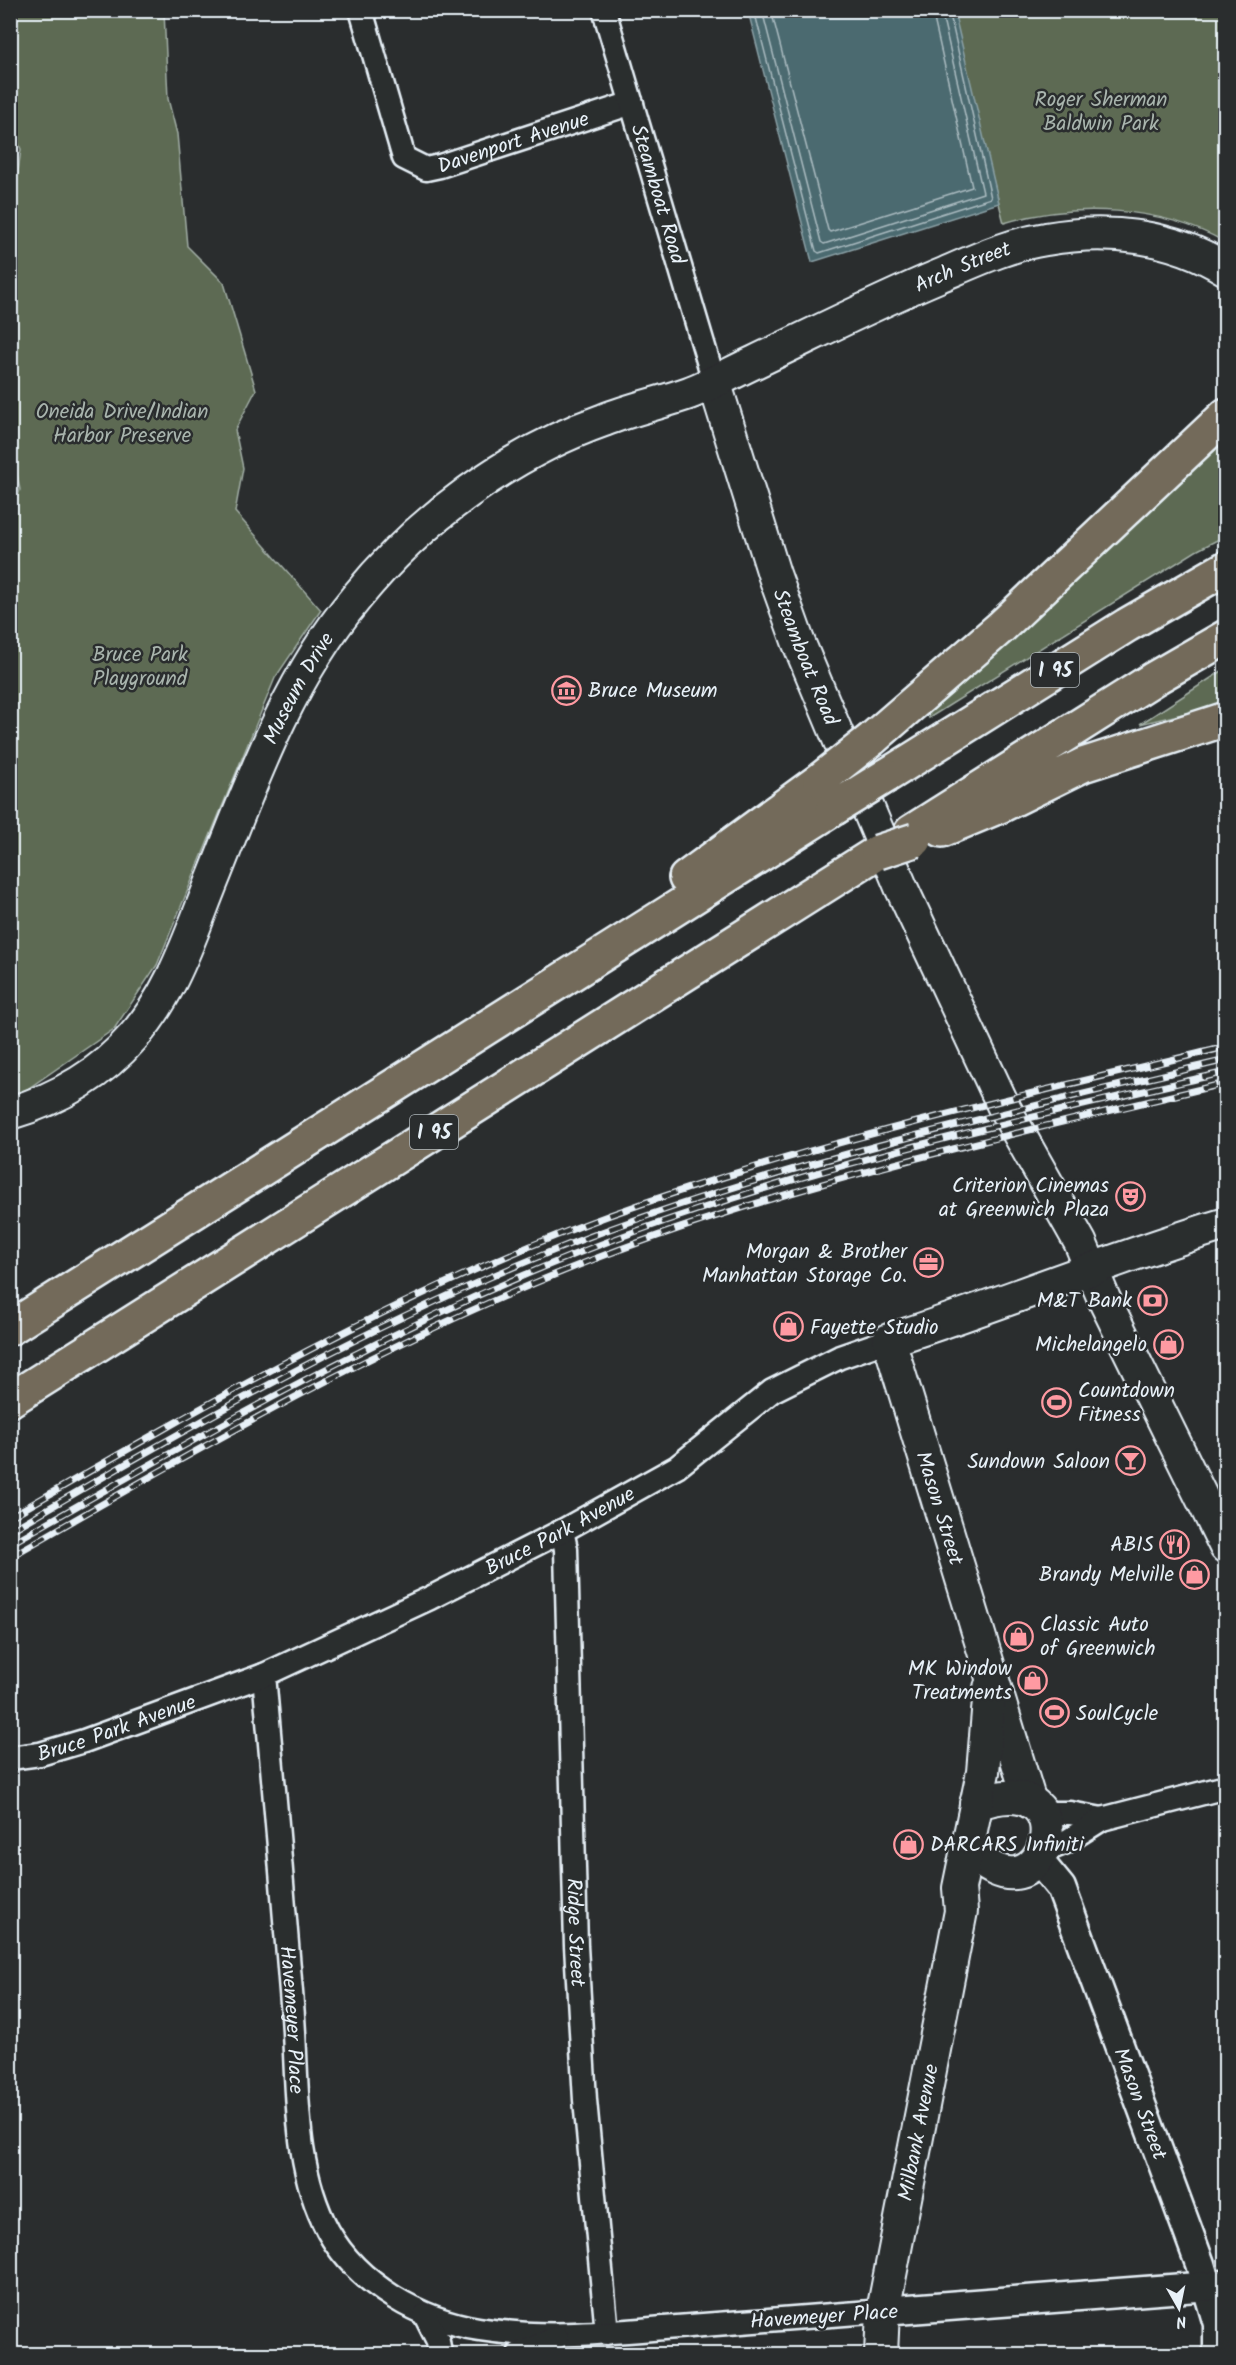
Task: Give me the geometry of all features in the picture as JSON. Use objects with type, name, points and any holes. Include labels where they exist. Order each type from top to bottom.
[{"type":"highway","points":[[827,794],[872,740],[993,635],[1226,415]]},
{"type":"highway","name":"I 95","points":[[10,1328],[442,1056],[827,794],[886,776],[1118,631],[1226,568]]},
{"type":"highway","points":[[913,836],[1137,689],[1226,637]]},
{"type":"highway","points":[[913,836],[992,810],[1083,765],[1226,719]]},
{"type":"highway","name":"I 95","points":[[10,1400],[868,859],[913,836]]},
{"type":"main road","name":"Arch Street","points":[[714,381],[911,288],[1010,245],[1080,235],[1103,234],[1151,238],[1194,252],[1226,269]]},
{"type":"main road","name":"Museum Drive","points":[[10,1113],[60,1094],[87,1077],[127,1044],[151,1016],[177,970],[261,759],[289,700],[340,618],[378,573],[436,517],[470,491],[528,455],[603,420],[693,391],[714,381]]},
{"type":"main road","name":"Steamboat Road","points":[[714,381],[774,574],[828,718],[901,886],[1005,1109],[1067,1219],[1226,1547]]},
{"type":"main road","name":"Bruce Park Avenue","points":[[889,1340],[982,1311],[1092,1269],[1226,1224]]},
{"type":"main road","name":"Mason Street","points":[[889,1340],[990,1676],[1003,1706],[1036,1807],[1047,1829],[1041,1856]]},
{"type":"main road","name":"Mason Street","points":[[968,1847],[986,1746],[990,1676]]},
{"type":"main road","points":[[976,1804],[998,1796],[1017,1796],[1036,1807]]},
{"type":"main road","points":[[968,1847],[979,1862],[994,1871],[1010,1874]]},
{"type":"main road","name":"Milbank Avenue","points":[[881,2355],[883,2311],[961,1911],[959,1888],[968,1847]]},
{"type":"main road","points":[[961,1911],[1010,1874],[1028,1869],[1041,1856]]},
{"type":"street","name":"Davenport Avenue","points":[[361,10],[404,158],[426,169],[450,164],[632,103]]},
{"type":"street","name":"Steamboat Road","points":[[604,10],[714,381]]},
{"type":"street","name":"Bruce Park Avenue","points":[[10,1758],[40,1754],[84,1741],[264,1675],[430,1598],[562,1531],[677,1467],[772,1391],[840,1357],[889,1340]]},
{"type":"street","name":"Ridge Street","points":[[562,1531],[566,1548],[576,1946],[585,2100],[607,2333]]},
{"type":"street","name":"Havemeyer Place","points":[[264,1675],[292,1997],[300,2134],[306,2170],[329,2232],[345,2255],[370,2280],[420,2312],[477,2329],[563,2334],[607,2333],[1216,2286]]},
{"type":"street","points":[[1041,1856],[1102,1819],[1226,1787]]},
{"type":"street","points":[[1036,1807],[1102,1819]]},
{"type":"street","name":"Mason Street","points":[[1041,1856],[1061,1888],[1216,2286],[1218,2355]]},
{"type":"street","name":"Havemeyer Place","points":[[420,2312],[438,2341],[440,2355]]},
{"type":"street","points":[[519,2355],[563,2334]]},
{"type":"green space","points":[[11,10],[164,11],[168,99],[177,134],[187,246],[224,283],[256,390],[235,430],[243,468],[235,512],[321,610],[275,678],[157,965],[114,1029],[23,1092],[11,1095],[10,514],[20,490],[10,436],[10,231],[21,149],[11,127]]},
{"type":"green space","name":"Roger Sherman Baldwin Park","points":[[950,11],[1225,11],[1225,242],[1173,221],[1117,211],[1059,212],[1004,223]]},
{"type":"green space","points":[[1225,440],[1225,536],[1196,551],[929,718],[927,711]]},
{"type":"green space","points":[[1225,669],[1225,704],[1140,724]]},
{"type":"water","points":[[748,11],[954,11],[999,203],[812,262]]},
{"type":"railway","points":[[10,1517],[156,1433],[304,1353],[379,1315],[532,1245],[685,1189],[838,1143],[915,1122],[1226,1047]]},
{"type":"railway","points":[[10,1531],[151,1449],[294,1371],[441,1299],[591,1236],[669,1208],[826,1160],[985,1118],[1226,1060]]},
{"type":"railway","points":[[10,1544],[316,1374],[393,1335],[552,1263],[706,1207],[853,1163],[1002,1124],[1226,1072]]},
{"type":"railway","points":[[10,1557],[225,1435],[371,1358],[520,1289],[597,1258],[752,1205],[908,1160],[1226,1083]]},
{"type":"place","name":"Bruce Museum","points":[[567,690]]},
{"type":"place","name":"Criterion Cinemas at Greenwich Plaza","points":[[1130,1197]]},
{"type":"place","name":"Morgan & Brother Manhattan Storage Co.","points":[[928,1263]]},
{"type":"place","name":"M&T Bank","points":[[1153,1300]]},
{"type":"place","name":"Fayette Studio","points":[[789,1327]]},
{"type":"place","name":"Michelangelo","points":[[1168,1344]]},
{"type":"place","name":"Countdown Fitness","points":[[1057,1402]]},
{"type":"place","name":"Sundown Saloon","points":[[1131,1461]]},
{"type":"place","name":"ABIS","points":[[1175,1544]]},
{"type":"place","name":"Brandy Melville","points":[[1195,1574]]},
{"type":"place","name":"Classic Auto of Greenwich","points":[[1019,1636]]},
{"type":"place","name":"MK Window Treatments","points":[[1033,1680]]},
{"type":"place","name":"SoulCycle","points":[[1055,1713]]},
{"type":"place","name":"DARCARS Infiniti","points":[[909,1844]]},
{"type":"park label","name":"Oneida Drive/Indian Harbor Preserve","points":[[122,423]]},
{"type":"park label","name":"Bruce Park Playground","points":[[140,666]]}]
